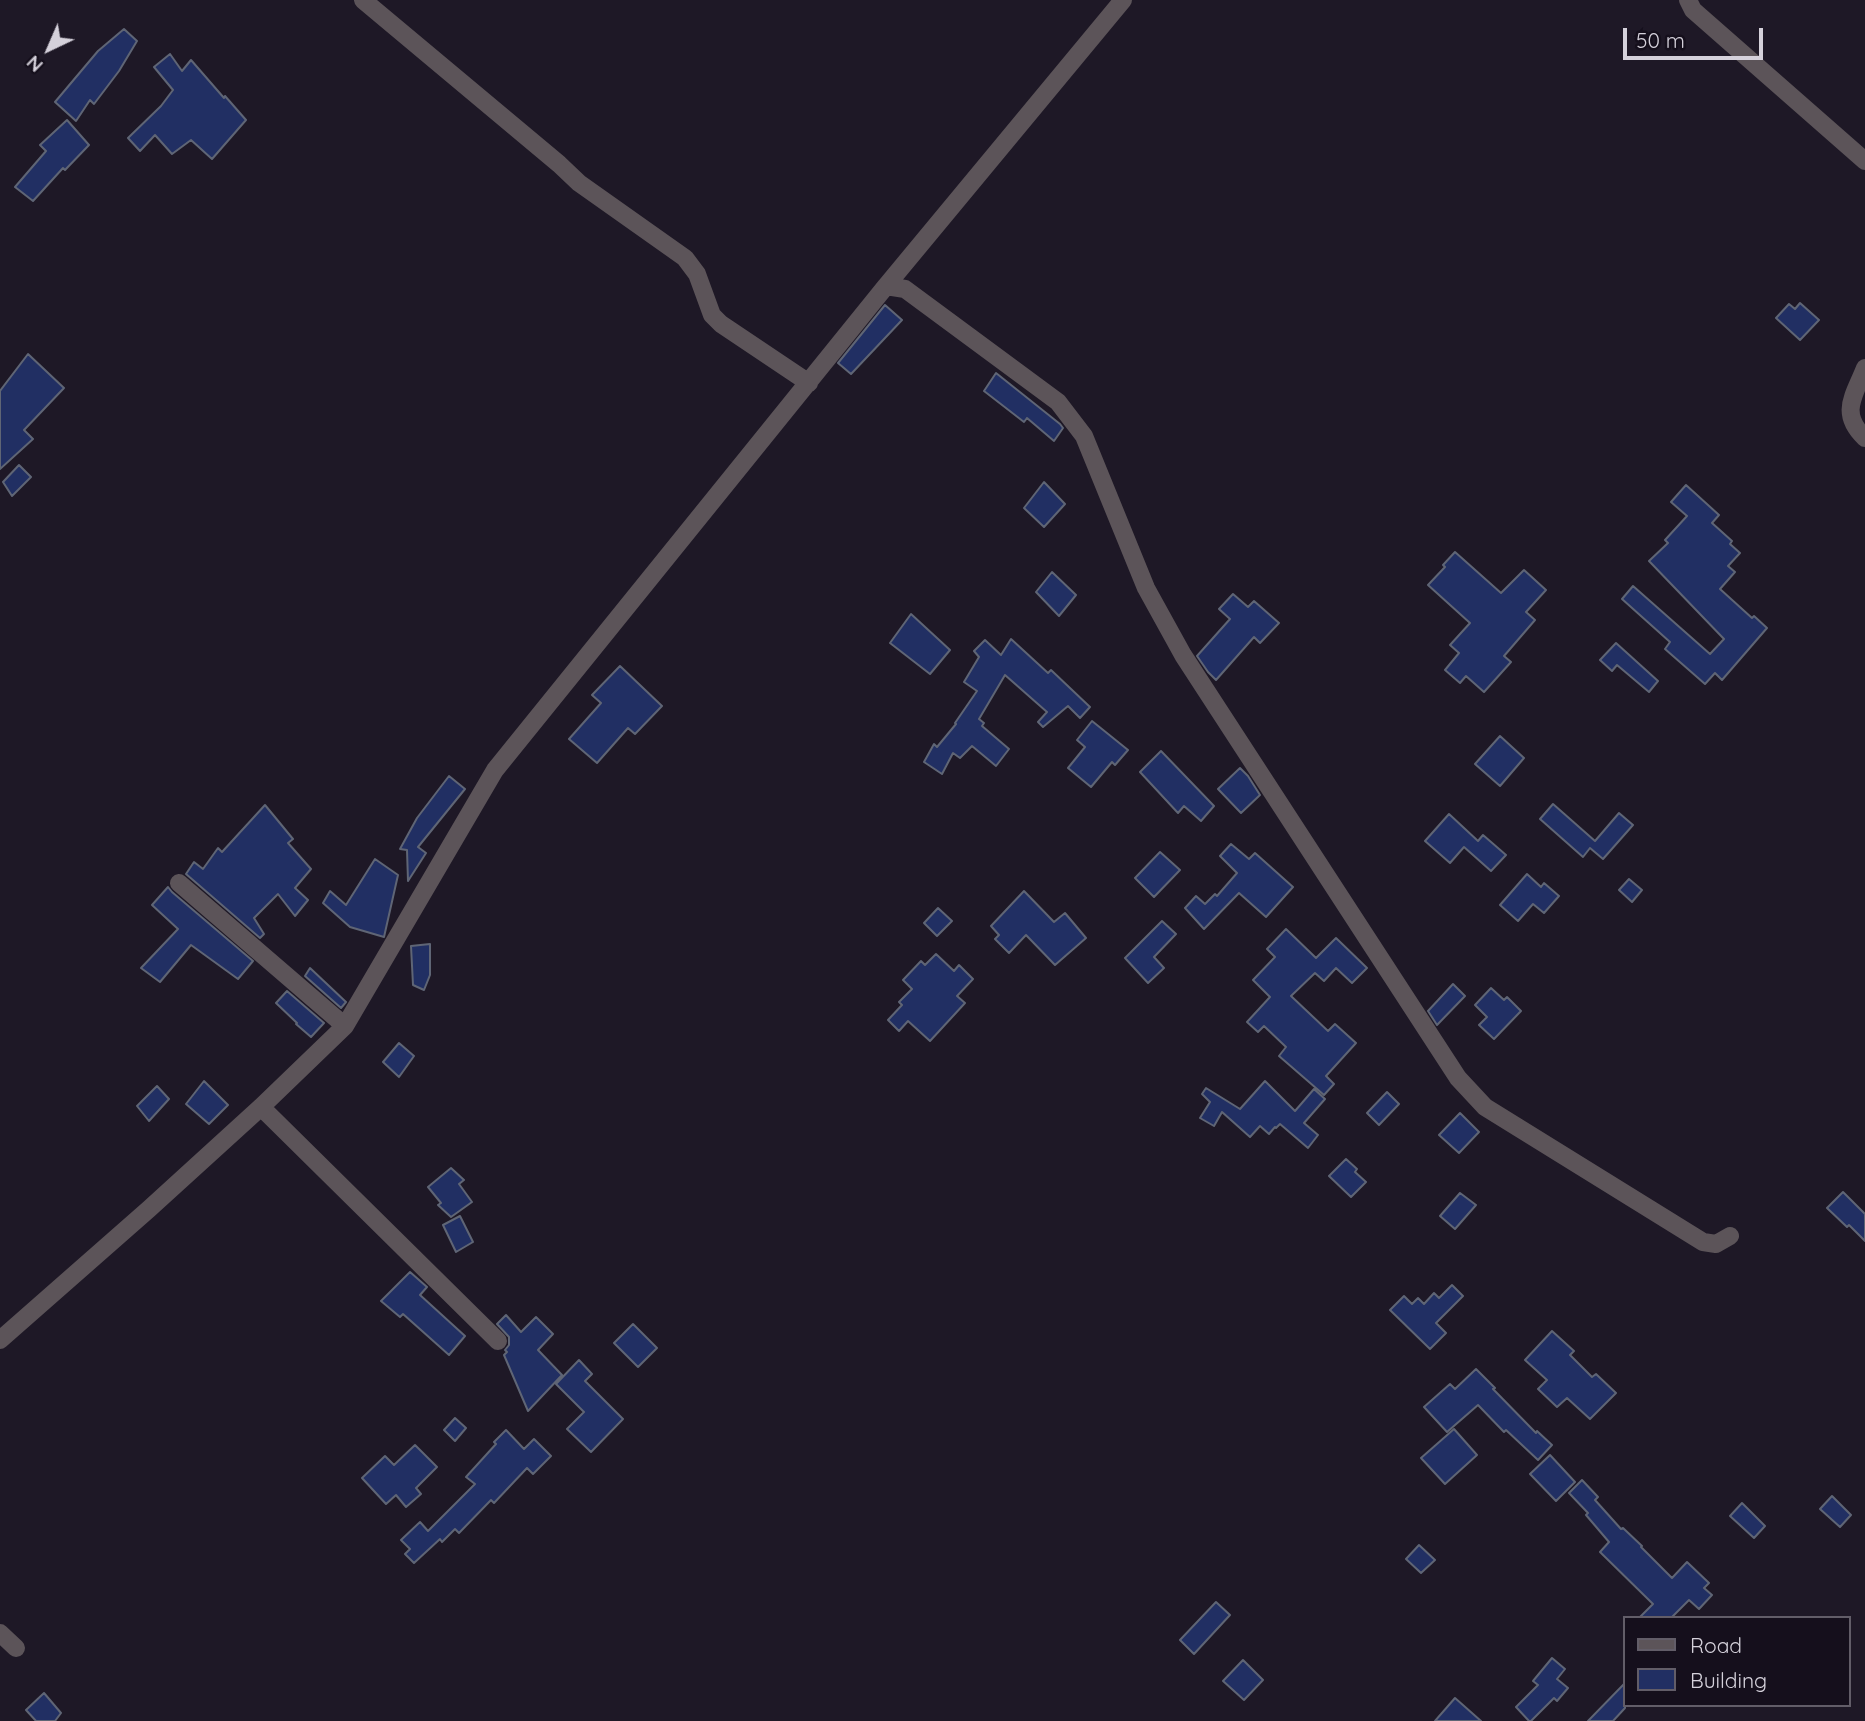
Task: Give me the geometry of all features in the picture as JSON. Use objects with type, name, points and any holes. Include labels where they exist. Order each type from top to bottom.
[{"type":"street","points":[[363,0],[579,183],[685,258],[697,274],[712,315],[721,324],[808,383]]},
{"type":"street","points":[[0,1340],[149,1209],[345,1026],[495,770],[886,286],[1123,0]]},
{"type":"street","points":[[1688,0],[1693,10],[1865,161]]},
{"type":"street","points":[[886,286],[905,289],[1058,402],[1084,436],[1146,588],[1183,655],[1458,1079],[1485,1107],[1703,1242],[1716,1244],[1730,1236]]},
{"type":"street","points":[[1865,368],[1849,408],[1854,427],[1865,438]]},
{"type":"street","points":[[179,883],[345,1026]]},
{"type":"street","points":[[261,1107],[498,1340]]},
{"type":"street","points":[[0,1633],[16,1648]]},
{"type":"building","points":[[124,29],[137,41],[94,104],[90,100],[76,121],[55,102],[98,51]]},
{"type":"building","points":[[170,54],[182,71],[191,60],[246,120],[212,159],[191,140],[172,154],[155,135],[140,151],[128,138],[161,106],[173,90],[154,67]]},
{"type":"building","points":[[67,120],[89,145],[65,170],[63,168],[33,201],[15,187],[46,151],[40,145]]},
{"type":"building","points":[[1800,303],[1819,320],[1800,340],[1776,318],[1789,304],[1795,309]]},
{"type":"building","points":[[885,305],[902,320],[851,374],[838,363]]},
{"type":"building","points":[[28,354],[64,388],[24,430],[33,439],[0,469],[0,391]]},
{"type":"building","points":[[996,373],[1060,424],[1063,428],[1054,441],[1027,418],[1024,422],[984,391]]},
{"type":"building","points":[[19,465],[31,477],[12,496],[3,482]]},
{"type":"building","points":[[1044,482],[1065,504],[1044,527],[1024,508]]},
{"type":"building","points":[[1686,485],[1719,515],[1712,523],[1732,541],[1730,544],[1740,553],[1728,566],[1735,572],[1720,589],[1767,628],[1722,680],[1715,673],[1705,684],[1665,649],[1670,642],[1622,599],[1633,586],[1710,654],[1724,639],[1649,561],[1668,543],[1665,540],[1687,516],[1671,502]]},
{"type":"building","points":[[1455,552],[1501,593],[1524,570],[1546,590],[1526,612],[1535,620],[1504,656],[1511,662],[1484,692],[1466,676],[1460,683],[1445,670],[1459,653],[1450,645],[1470,623],[1428,585]]},
{"type":"building","points":[[1052,572],[1076,595],[1059,616],[1036,592]]},
{"type":"building","points":[[1233,594],[1248,607],[1254,601],[1279,623],[1260,643],[1254,637],[1216,680],[1197,656],[1230,619],[1219,609]]},
{"type":"building","points":[[911,614],[950,650],[930,674],[890,643]]},
{"type":"building","points":[[1011,639],[1048,673],[1051,670],[1090,707],[1080,718],[1068,706],[1043,727],[1038,722],[1047,712],[1005,675],[979,719],[984,723],[982,726],[1009,749],[996,766],[972,746],[960,758],[953,753],[942,774],[924,762],[934,744],[937,747],[956,724],[977,691],[964,682],[979,657],[974,651],[985,640],[1001,655]]},
{"type":"building","points":[[1616,643],[1658,681],[1649,692],[1617,665],[1612,671],[1600,660]]},
{"type":"building","points":[[620,666],[662,706],[635,734],[628,728],[597,763],[569,739],[601,703],[592,695]]},
{"type":"building","points":[[1092,721],[1128,750],[1115,765],[1112,762],[1091,787],[1068,768],[1085,747],[1077,740]]},
{"type":"building","points":[[1500,736],[1524,758],[1500,786],[1475,764]]},
{"type":"building","points":[[1161,751],[1214,806],[1201,821],[1184,806],[1178,813],[1140,772]]},
{"type":"building","points":[[1240,768],[1260,795],[1241,813],[1218,789]]},
{"type":"building","points":[[449,776],[465,789],[418,847],[426,853],[408,881],[407,850],[400,849],[417,818]]},
{"type":"building","points":[[1553,804],[1595,841],[1619,813],[1633,825],[1603,859],[1590,848],[1583,857],[1540,819]]},
{"type":"building","points":[[265,805],[293,839],[288,843],[311,869],[295,888],[308,900],[295,916],[278,894],[254,918],[264,934],[260,938],[186,874],[194,862],[203,869],[218,848],[222,852]]},
{"type":"building","points":[[1449,814],[1478,841],[1483,835],[1506,855],[1491,871],[1464,847],[1450,863],[1425,841]]},
{"type":"building","points":[[1231,844],[1249,859],[1255,853],[1293,887],[1266,917],[1239,893],[1204,929],[1185,908],[1196,896],[1205,904],[1215,894],[1217,896],[1237,873],[1220,856]]},
{"type":"building","points":[[1160,852],[1180,870],[1154,897],[1135,878]]},
{"type":"building","points":[[375,859],[398,875],[384,937],[350,927],[323,903],[330,891],[346,905]]},
{"type":"building","points":[[1527,874],[1541,887],[1544,883],[1559,896],[1544,913],[1533,904],[1518,921],[1500,905]]},
{"type":"building","points":[[1629,879],[1642,890],[1632,902],[1619,890]]},
{"type":"building","points":[[168,887],[253,961],[238,979],[191,945],[160,982],[141,968],[178,929],[152,905]]},
{"type":"building","points":[[1024,891],[1054,922],[1065,913],[1086,938],[1055,965],[1026,935],[1009,953],[995,939],[999,935],[991,926]]},
{"type":"building","points":[[938,908],[952,921],[937,936],[924,923]]},
{"type":"building","points":[[1162,921],[1176,934],[1154,957],[1164,968],[1148,983],[1125,958]]},
{"type":"building","points":[[1286,929],[1316,958],[1336,938],[1367,968],[1352,983],[1336,968],[1324,981],[1315,973],[1291,996],[1328,1031],[1335,1024],[1356,1043],[1326,1076],[1334,1084],[1324,1095],[1279,1056],[1286,1047],[1264,1026],[1258,1032],[1247,1022],[1270,997],[1253,980],[1275,957],[1267,949]]},
{"type":"building","points":[[430,944],[430,975],[424,990],[413,985],[411,946]]},
{"type":"building","points":[[936,954],[954,971],[959,965],[973,979],[957,996],[965,1003],[930,1041],[908,1021],[899,1031],[888,1020],[902,1005],[899,1002],[912,989],[903,980],[921,961],[925,965]]},
{"type":"building","points":[[310,968],[346,1002],[341,1008],[305,976]]},
{"type":"building","points":[[1453,984],[1465,996],[1437,1025],[1428,1011]]},
{"type":"building","points":[[1491,988],[1504,1000],[1507,997],[1521,1011],[1494,1039],[1479,1025],[1487,1017],[1475,1005]]},
{"type":"building","points":[[287,991],[324,1023],[311,1037],[276,1003]]},
{"type":"building","points":[[399,1043],[414,1056],[399,1077],[383,1062]]},
{"type":"building","points":[[204,1081],[228,1105],[209,1124],[186,1104]]},
{"type":"building","points":[[1265,1081],[1295,1111],[1314,1089],[1325,1099],[1304,1123],[1318,1135],[1308,1148],[1280,1124],[1269,1134],[1260,1126],[1250,1137],[1222,1112],[1214,1126],[1200,1118],[1210,1102],[1202,1094],[1206,1088],[1240,1109]]},
{"type":"building","points":[[157,1086],[169,1099],[149,1121],[137,1106]]},
{"type":"building","points":[[1387,1092],[1399,1104],[1379,1125],[1367,1113]]},
{"type":"building","points":[[1460,1113],[1479,1132],[1459,1153],[1439,1135]]},
{"type":"building","points":[[1346,1159],[1366,1182],[1351,1197],[1329,1176]]},
{"type":"building","points":[[451,1168],[464,1180],[459,1184],[472,1202],[451,1217],[438,1205],[441,1203],[428,1187]]},
{"type":"building","points":[[1843,1192],[1865,1214],[1865,1241],[1827,1208]]},
{"type":"building","points":[[1460,1193],[1476,1205],[1455,1229],[1440,1216]]},
{"type":"building","points":[[460,1216],[473,1242],[456,1252],[443,1225]]},
{"type":"building","points":[[410,1272],[427,1287],[420,1295],[465,1336],[449,1355],[403,1314],[400,1317],[381,1301]]},
{"type":"building","points":[[1452,1285],[1463,1296],[1436,1323],[1446,1333],[1430,1349],[1390,1310],[1404,1296],[1412,1304],[1418,1298],[1424,1304],[1434,1293],[1439,1298]]},
{"type":"building","points":[[506,1315],[521,1332],[536,1317],[553,1334],[538,1350],[562,1375],[528,1411],[504,1355],[509,1345],[509,1337],[497,1324]]},
{"type":"building","points":[[633,1324],[657,1348],[638,1367],[614,1343]]},
{"type":"building","points":[[1552,1331],[1574,1351],[1570,1355],[1592,1377],[1596,1374],[1616,1393],[1590,1419],[1567,1398],[1557,1407],[1538,1389],[1547,1380],[1525,1360]]},
{"type":"building","points":[[579,1360],[592,1374],[585,1381],[623,1419],[591,1452],[567,1429],[584,1412],[556,1384]]},
{"type":"building","points":[[1476,1369],[1536,1433],[1537,1431],[1552,1445],[1538,1460],[1506,1430],[1504,1432],[1478,1405],[1447,1432],[1424,1407],[1450,1384],[1455,1389]]},
{"type":"building","points":[[455,1418],[466,1428],[455,1441],[444,1430]]},
{"type":"building","points":[[1454,1429],[1477,1455],[1445,1484],[1421,1458]]},
{"type":"building","points":[[506,1430],[524,1449],[534,1439],[551,1456],[533,1474],[527,1468],[494,1503],[491,1500],[459,1533],[455,1529],[442,1542],[440,1539],[414,1563],[405,1554],[410,1549],[401,1540],[420,1522],[428,1531],[475,1484],[466,1477]]},
{"type":"building","points":[[415,1445],[437,1467],[416,1488],[421,1494],[406,1507],[396,1495],[386,1504],[362,1478],[385,1456],[394,1465]]},
{"type":"building","points":[[1550,1455],[1575,1482],[1556,1501],[1530,1474]]},
{"type":"building","points":[[1582,1480],[1598,1497],[1595,1500],[1621,1529],[1642,1546],[1672,1578],[1687,1562],[1709,1583],[1704,1588],[1712,1595],[1699,1609],[1689,1600],[1673,1616],[1641,1616],[1653,1604],[1600,1552],[1609,1542],[1569,1493]]},
{"type":"building","points":[[1832,1496],[1851,1515],[1840,1527],[1820,1509]]},
{"type":"building","points":[[1742,1503],[1765,1526],[1754,1538],[1730,1516]]},
{"type":"building","points":[[1419,1545],[1435,1560],[1421,1573],[1406,1559]]},
{"type":"building","points":[[1216,1602],[1230,1615],[1194,1654],[1180,1640]]},
{"type":"building","points":[[1552,1658],[1565,1669],[1557,1679],[1568,1688],[1557,1701],[1554,1698],[1529,1721],[1516,1707],[1538,1685],[1533,1681]]},
{"type":"building","points":[[1243,1660],[1263,1680],[1244,1700],[1223,1681]]},
{"type":"building","points":[[1624,1684],[1625,1708],[1613,1721],[1588,1721]]},
{"type":"building","points":[[44,1693],[61,1713],[55,1721],[36,1721],[26,1710]]},
{"type":"building","points":[[1455,1698],[1481,1721],[1435,1721]]}]
